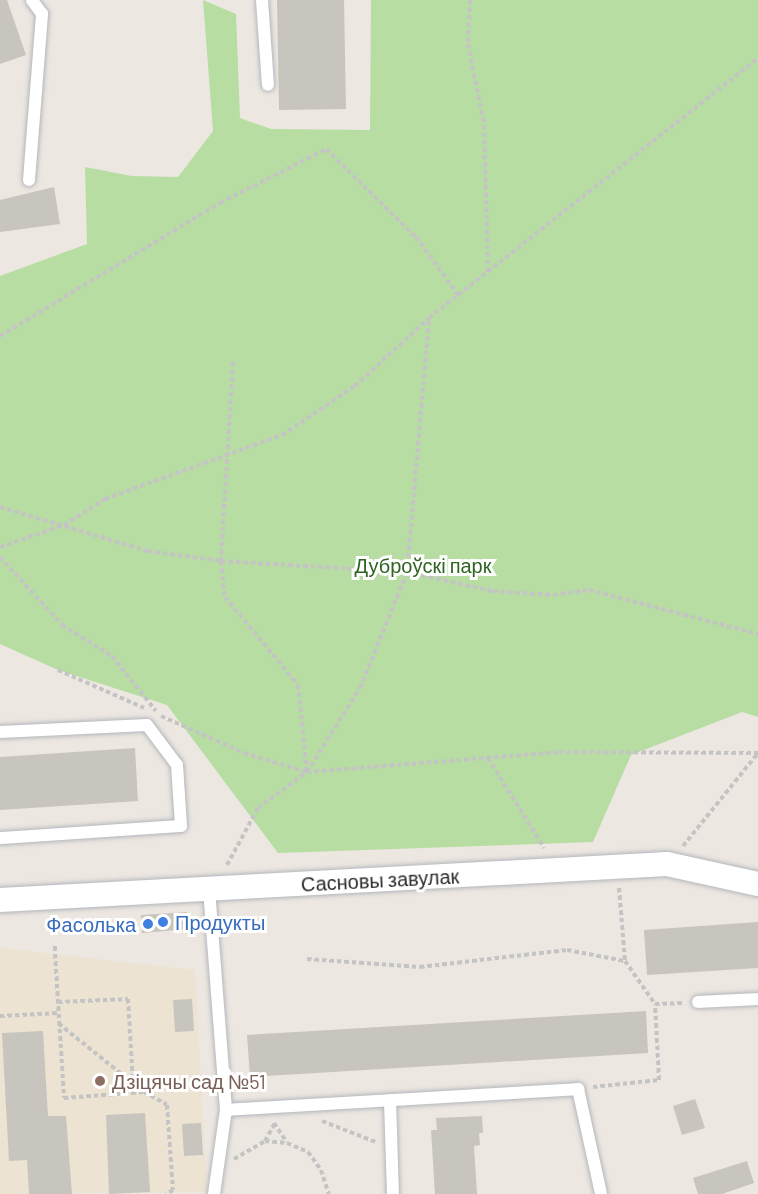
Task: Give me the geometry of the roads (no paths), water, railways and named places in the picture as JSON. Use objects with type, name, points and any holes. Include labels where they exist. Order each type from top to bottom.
[{"type":"street","name":"Сасновы завулак","points":[[0,900],[668,864],[758,884]]},
{"type":"lane","points":[[29,180],[42,14],[32,0]]},
{"type":"lane","points":[[262,0],[268,85]]},
{"type":"lane","points":[[0,732],[147,725],[177,765],[181,826],[0,838]]},
{"type":"lane","points":[[209,889],[226,1110],[214,1194]]},
{"type":"lane","points":[[698,1002],[758,999]]},
{"type":"lane","points":[[226,1110],[578,1089],[601,1194]]},
{"type":"lane","points":[[390,1100],[393,1194]]},
{"type":"place","name":"Продукты","points":[[163,922]]},
{"type":"place","name":"Фасолька","points":[[148,924]]},
{"type":"place","name":"Дзіцячы сад №51","points":[[100,1081]]},
{"type":"park label","name":"Дуброўскі парк","points":[[423,565]]}]
